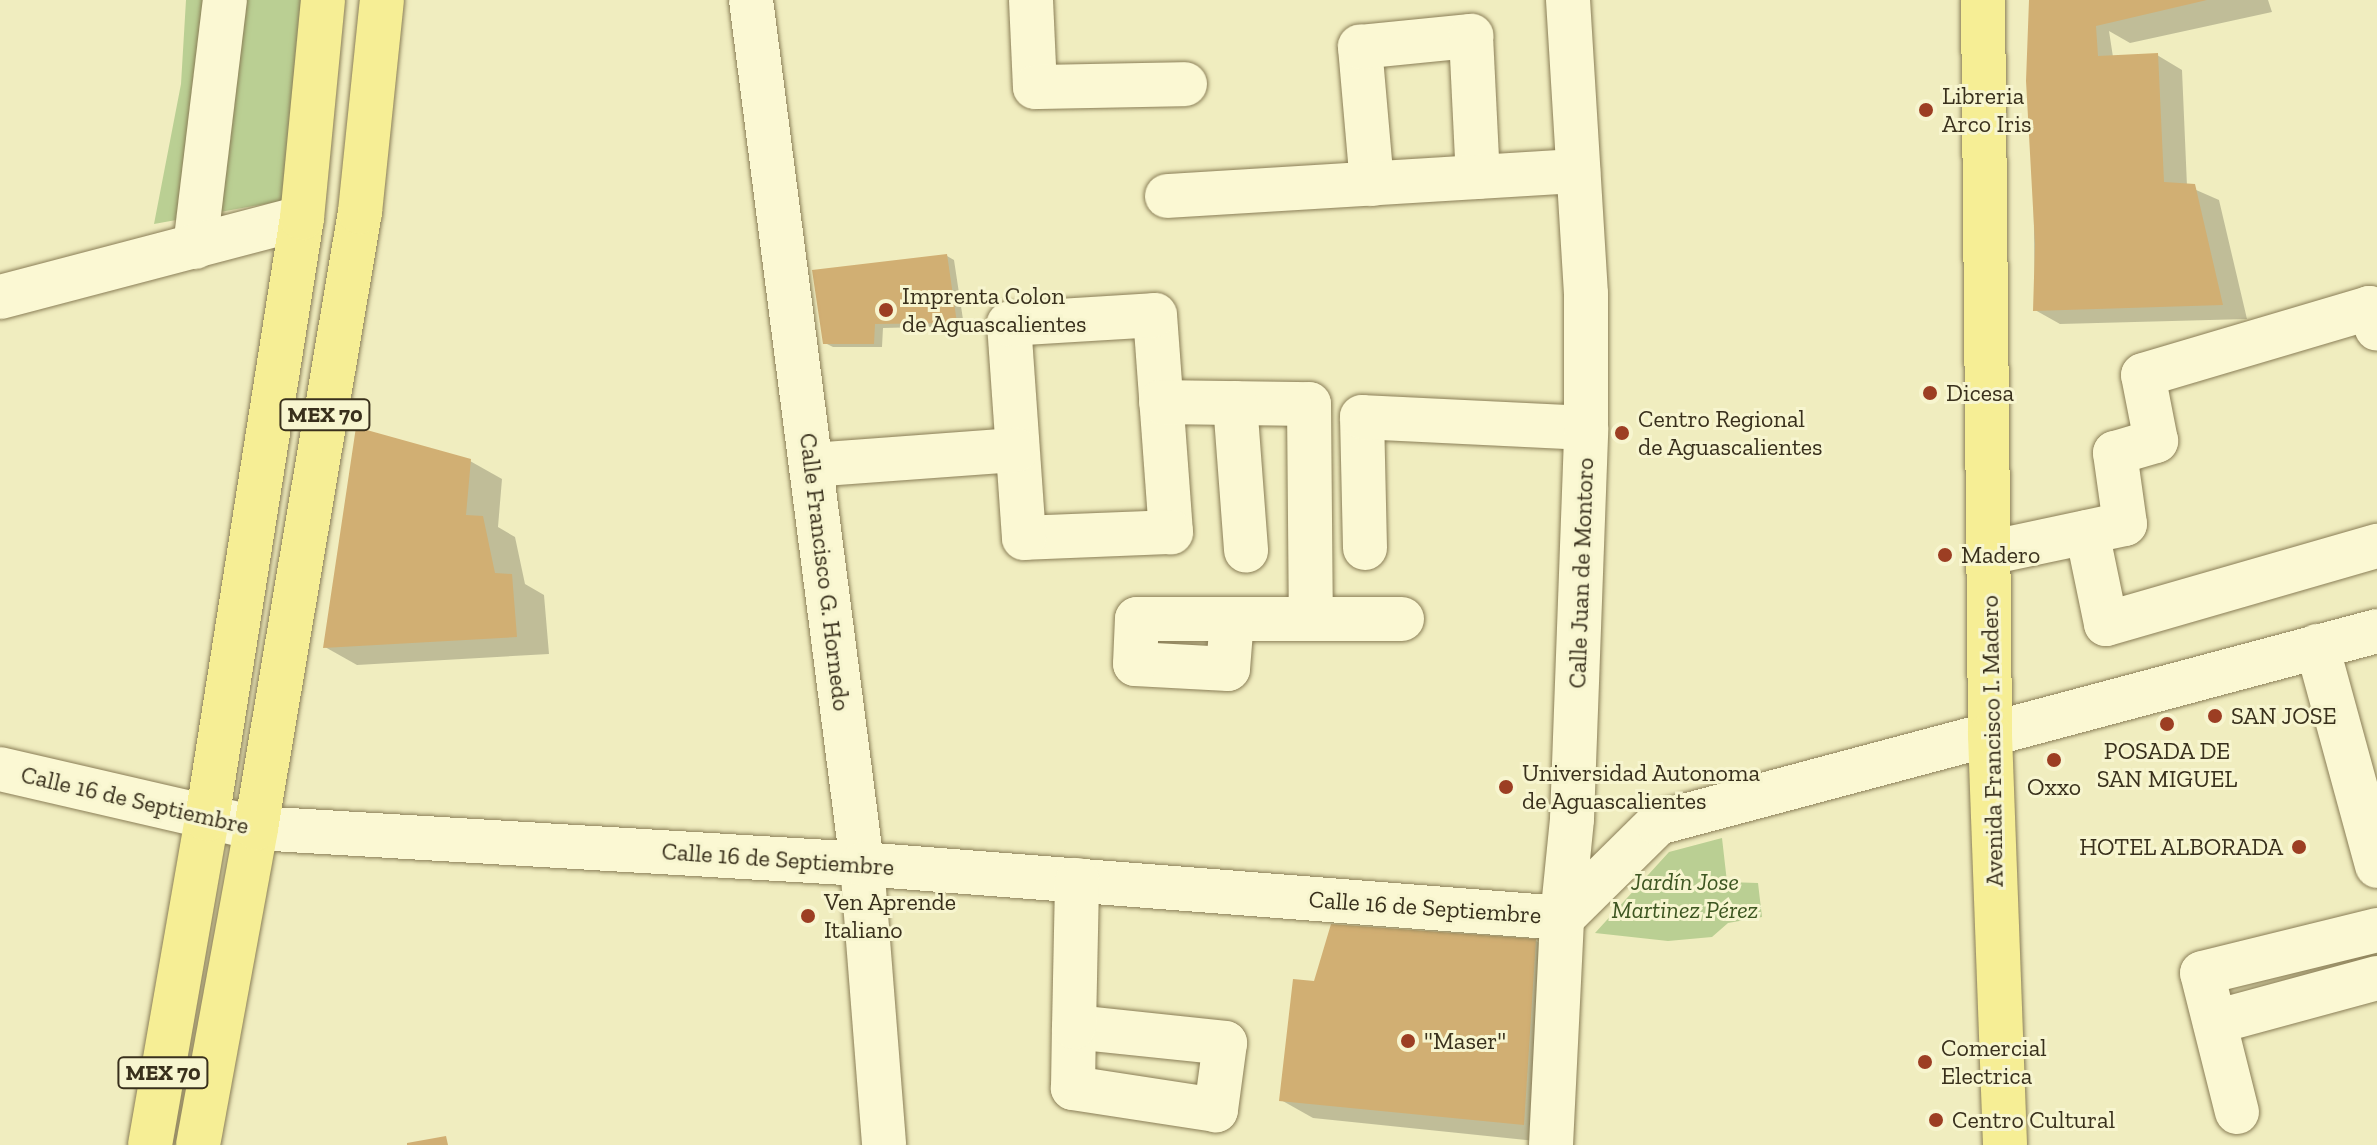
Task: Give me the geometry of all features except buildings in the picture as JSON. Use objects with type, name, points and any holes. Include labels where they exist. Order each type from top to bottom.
[{"type":"main road","name":"MEX 70","points":[[150,1145],[207,819],[302,218],[323,0]]},
{"type":"main road","name":"MEX 70","points":[[198,1145],[256,828],[360,212],[382,0]]},
{"type":"main road","name":"Avenida Francisco I. Madero","points":[[1983,0],[1990,735],[2005,1145]]},
{"type":"street","points":[[195,247],[225,0]]},
{"type":"street","name":"Calle Francisco G. Hornedo","points":[[751,0],[862,864],[884,1145]]},
{"type":"street","points":[[1031,0],[1035,87],[1185,84]]},
{"type":"street","name":"Calle Juan de Montoro","points":[[1551,1145],[1562,918],[1572,819],[1586,428],[1586,294],[1568,0]]},
{"type":"street","points":[[1372,184],[1360,47],[1471,36],[1478,177]]},
{"type":"street","points":[[1167,196],[1578,171]]},
{"type":"street","points":[[0,297],[302,218]]},
{"type":"street","points":[[1988,553],[2125,524],[2115,453],[2156,441],[2143,375],[2369,308],[2377,329]]},
{"type":"street","points":[[1155,315],[1171,532],[1024,538],[1016,450],[1009,324],[1155,315]]},
{"type":"street","points":[[1161,402],[1309,404],[1311,619]]},
{"type":"street","points":[[1235,403],[1246,551]]},
{"type":"street","points":[[1365,548],[1362,417],[1586,428]]},
{"type":"street","points":[[811,465],[1016,450]]},
{"type":"street","points":[[2087,532],[2106,624],[2377,546]]},
{"type":"street","points":[[1232,619],[1402,619]]},
{"type":"street","points":[[1562,918],[1658,823],[2377,631]]},
{"type":"street","points":[[2317,646],[2377,866]]},
{"type":"street","name":"Calle 16 de Septiembre","points":[[0,769],[256,828],[862,864],[1562,918]]},
{"type":"street","points":[[1074,1027],[1077,880]]},
{"type":"street","points":[[2237,1112],[2202,973],[2377,930]]},
{"type":"street","points":[[2215,1022],[2377,978]]},
{"type":"green space","points":[[186,0],[304,0],[287,200],[154,224],[181,84]]},
{"type":"green space","name":"Jardín Jose Martinez Pérez","points":[[1722,838],[1727,882],[1758,883],[1762,917],[1728,923],[1712,937],[1668,941],[1595,933],[1669,852]]},
{"type":"place","name":"Libreria Arco Iris","points":[[1926,110]]},
{"type":"place","name":"Imprenta Colon de Aguascalientes","points":[[886,310]]},
{"type":"place","name":"Dicesa","points":[[1930,393]]},
{"type":"place","name":"Centro Regional de Aguascalientes","points":[[1622,433]]},
{"type":"place","name":"Madero","points":[[1945,555]]},
{"type":"place","name":"SAN JOSE","points":[[2215,716]]},
{"type":"place","name":"POSADA DE SAN MIGUEL","points":[[2167,724]]},
{"type":"place","name":"Oxxo","points":[[2054,760]]},
{"type":"place","name":"Universidad Autonoma de Aguascalientes","points":[[1506,787]]},
{"type":"place","name":"HOTEL ALBORADA","points":[[2299,847]]},
{"type":"place","name":"Ven Aprende Italiano","points":[[808,916]]},
{"type":"place","name":"\"Maser\"","points":[[1408,1041]]},
{"type":"place","name":"Comercial Electrica","points":[[1925,1062]]},
{"type":"place","name":"Centro Cultural","points":[[1936,1120]]}]
